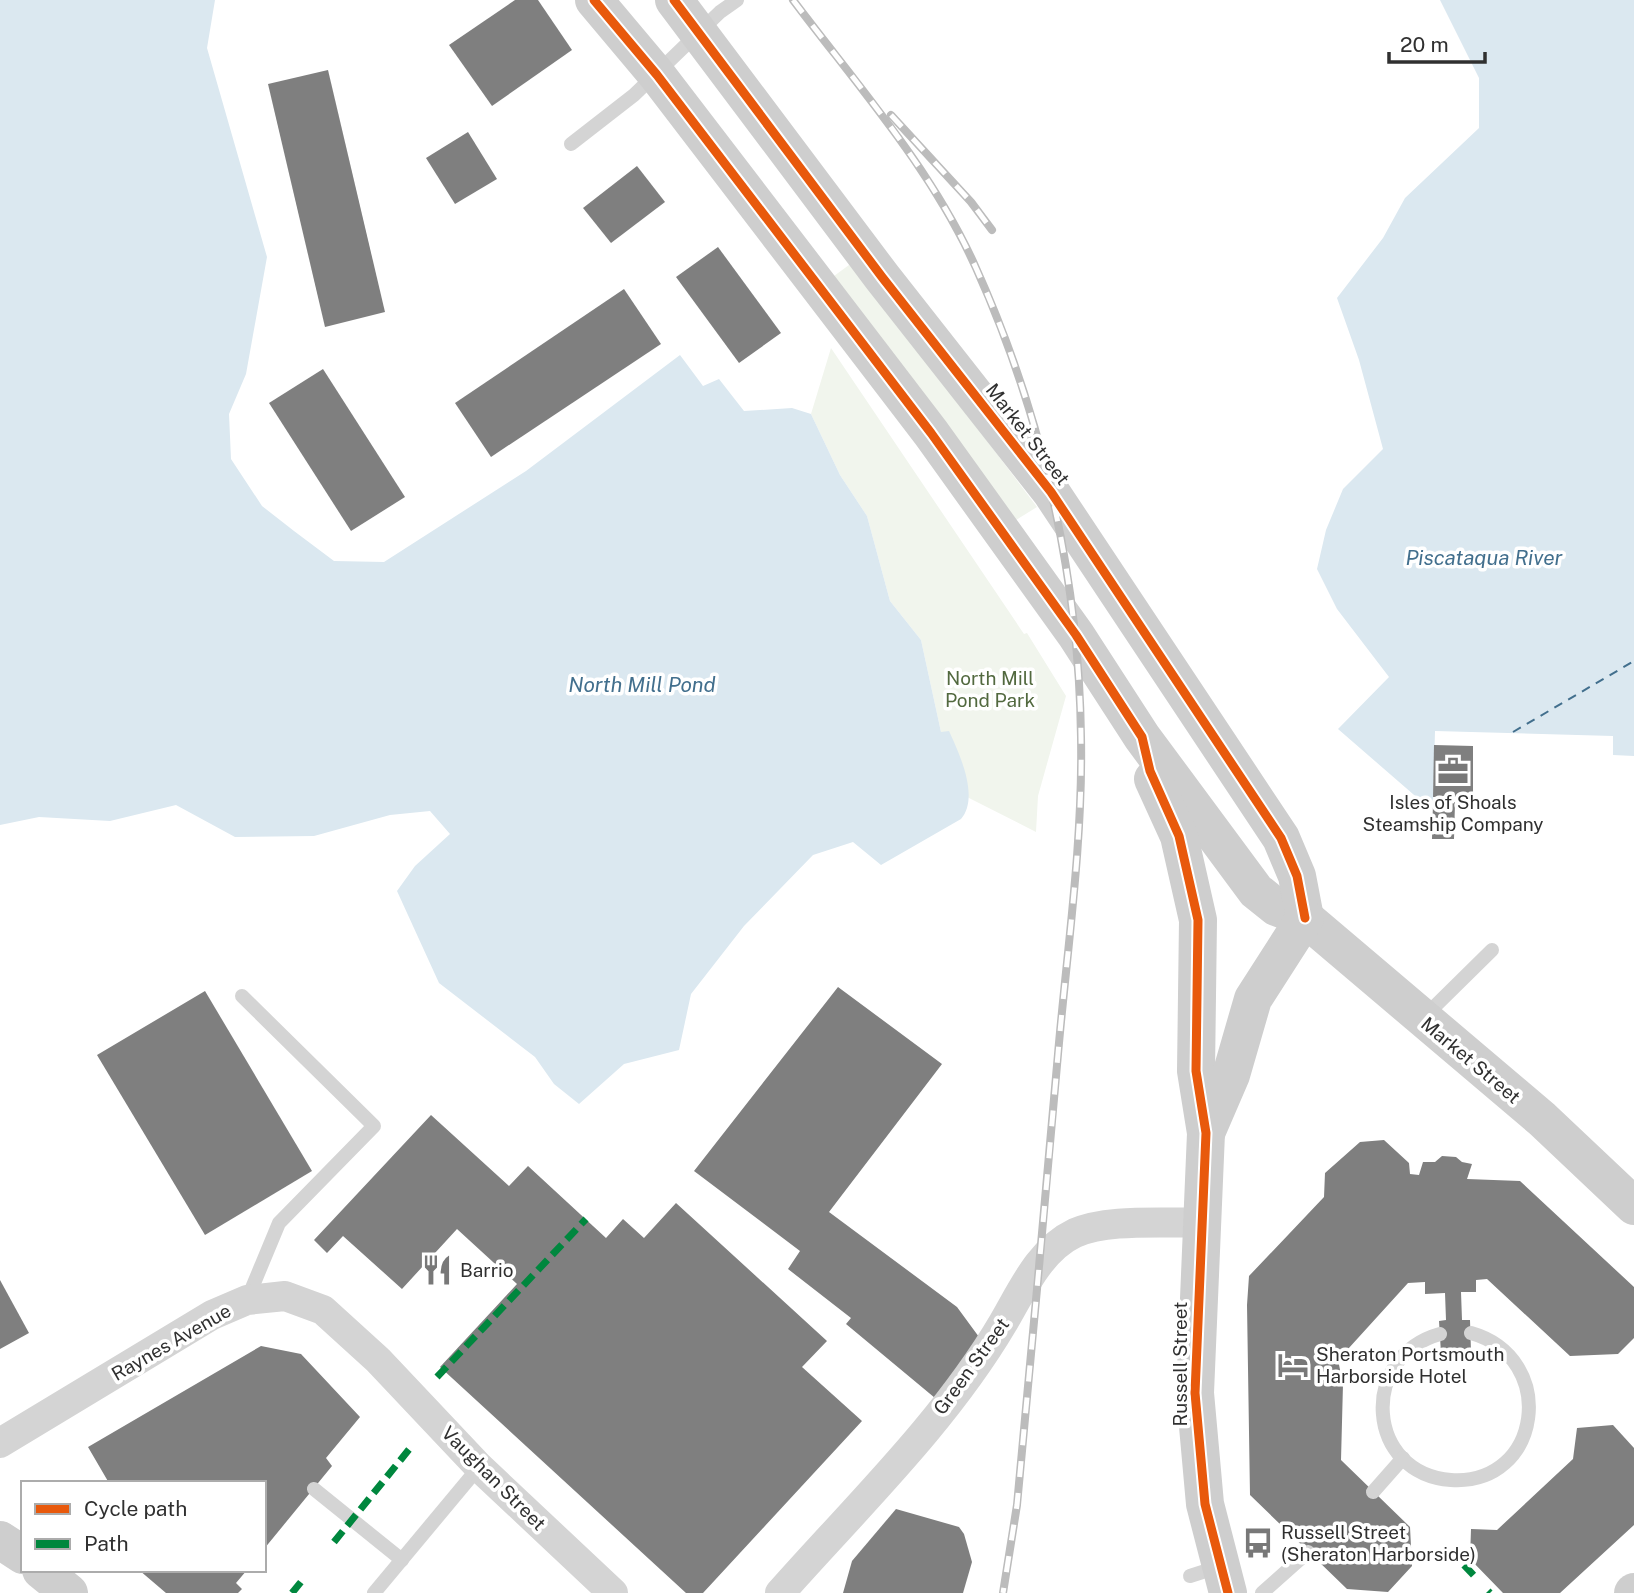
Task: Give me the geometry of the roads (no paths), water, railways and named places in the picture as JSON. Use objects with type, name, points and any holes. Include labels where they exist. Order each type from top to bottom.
[{"type":"main road","name":"Market Street","points":[[594,0],[657,75],[939,444],[1076,635],[1142,737],[1256,891],[1276,907],[1305,918],[1542,1119],[1634,1206]]},
{"type":"main road","name":"Market Street","points":[[674,0],[882,277],[1051,492],[1280,838],[1297,876],[1305,918]]},
{"type":"main road","points":[[1142,737],[1150,771],[1179,836],[1195,895],[1199,943],[1196,1071],[1206,1133]]},
{"type":"main road","points":[[1206,1133],[1231,1075],[1253,999],[1305,918]]},
{"type":"main road","name":"Russell Street","points":[[1206,1133],[1195,1392],[1212,1579]]},
{"type":"main road","points":[[0,1540],[21,1554]]},
{"type":"main road","points":[[43,1572],[68,1593]]},
{"type":"street","name":"Green Street","points":[[779,1593],[937,1415],[986,1352],[1040,1262],[1052,1249],[1074,1233],[1096,1227],[1201,1222]]},
{"type":"street","name":"Raynes Avenue","points":[[0,1443],[212,1315],[247,1300],[285,1296],[323,1310],[378,1360]]},
{"type":"street","name":"Vaughan Street","points":[[378,1360],[479,1467],[613,1593]]},
{"type":"lane","points":[[571,144],[657,75],[720,12],[737,0]]},
{"type":"lane","points":[[1422,1019],[1492,950]]},
{"type":"lane","points":[[242,996],[374,1126],[279,1223],[247,1300]]},
{"type":"lane","points":[[1440,1334],[1425,1338],[1404,1354],[1388,1375],[1382,1392],[1385,1428],[1403,1458],[1434,1477],[1469,1479],[1502,1464],[1524,1437],[1530,1402],[1520,1368],[1494,1342],[1471,1333]]},
{"type":"lane","points":[[1373,1492],[1403,1458]]},
{"type":"lane","points":[[374,1593],[479,1467]]},
{"type":"lane","points":[[314,1489],[402,1560]]},
{"type":"lane","points":[[1262,1593],[1308,1552]]},
{"type":"water","name":"North Mill Pond","points":[[0,0],[215,0],[207,48],[267,257],[246,374],[229,414],[231,459],[262,506],[334,561],[384,562],[526,471],[680,355],[703,386],[719,379],[744,411],[792,408],[811,414],[840,475],[867,516],[890,601],[921,640],[941,732],[949,731],[966,775],[969,799],[961,819],[881,865],[853,842],[813,855],[744,926],[691,994],[679,1050],[624,1064],[579,1104],[554,1084],[535,1057],[439,983],[397,891],[415,866],[450,834],[430,811],[390,815],[314,836],[235,837],[176,805],[110,821],[39,817],[0,825]]},
{"type":"water","name":"Piscataqua River","points":[[1440,0],[1634,0],[1634,803],[1421,801],[1338,729],[1389,677],[1337,609],[1317,569],[1326,530],[1343,489],[1383,449],[1359,360],[1337,298],[1383,238],[1405,198],[1479,128],[1479,78]]},
{"type":"railway","points":[[793,0],[916,162],[938,196],[976,268],[1020,381],[1038,439],[1064,557],[1073,616],[1079,677],[1080,817],[1017,1505],[1003,1593]]},
{"type":"railway","points":[[891,115],[971,202],[992,230]]},
{"type":"place","name":"Isles of Shoals Steamship Company","points":[[1453,771]]},
{"type":"place","name":"Barrio","points":[[437,1270]]},
{"type":"place","name":"Sheraton Portsmouth Harborside Hotel","points":[[1293,1365]]},
{"type":"place","name":"Russell Street (Sheraton Harborside)","points":[[1258,1543]]},
{"type":"park label","name":"North Mill Pond Park","points":[[990,689]]}]
